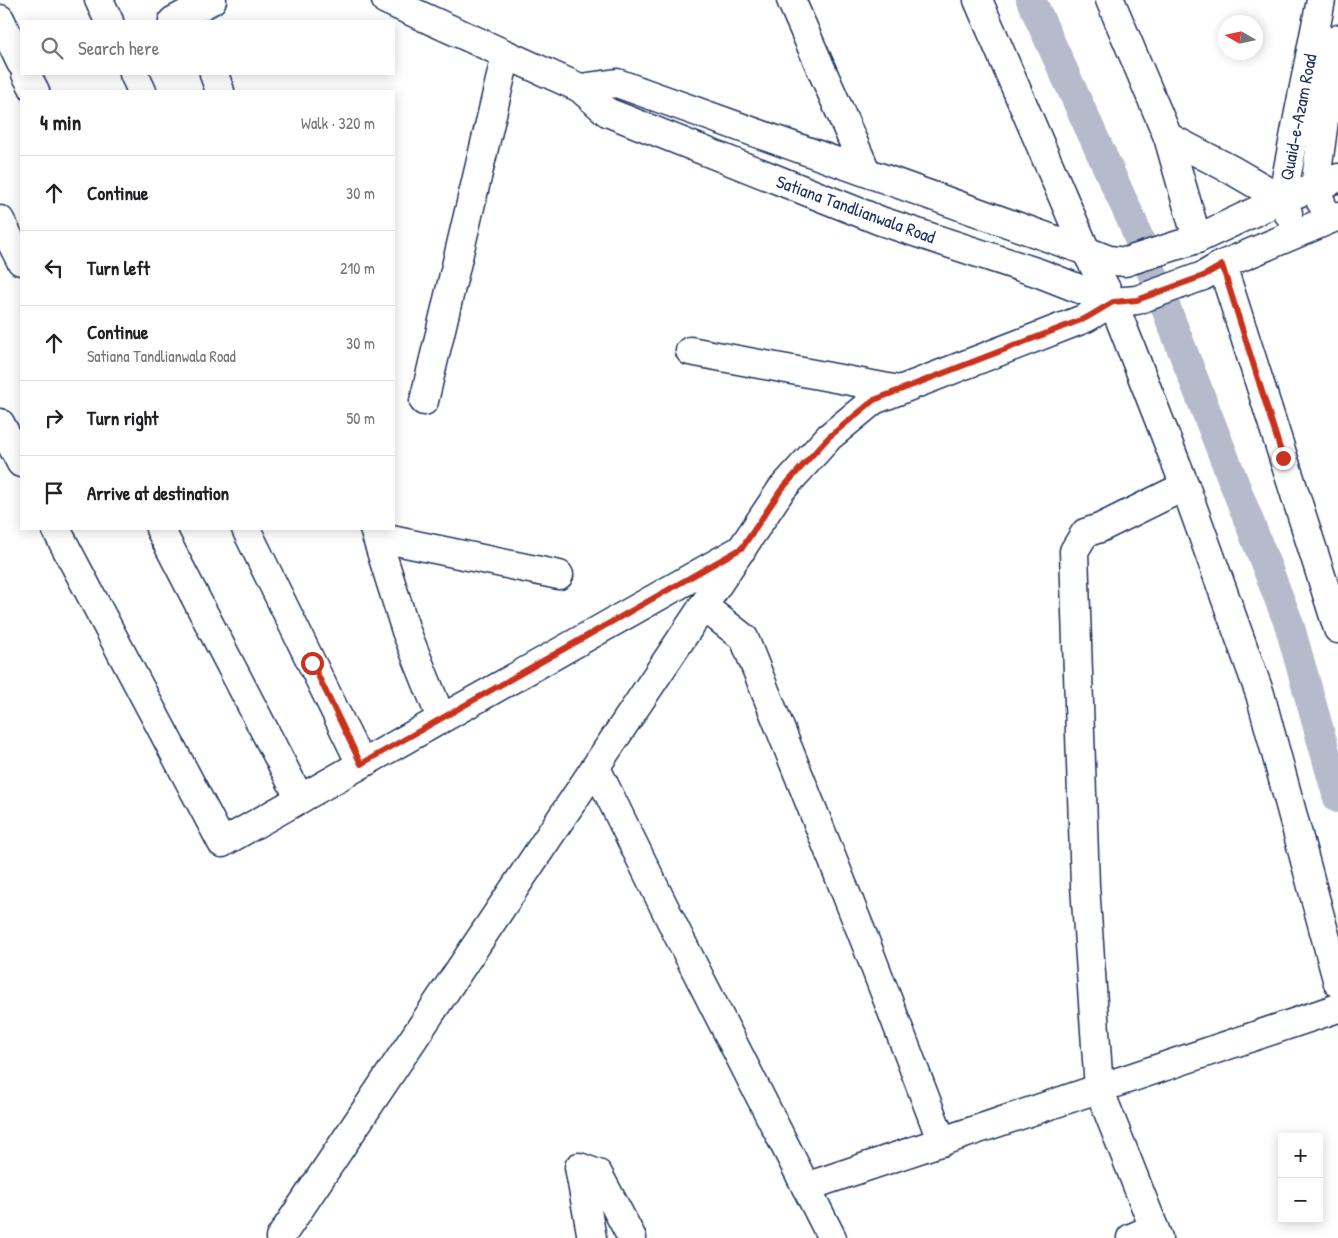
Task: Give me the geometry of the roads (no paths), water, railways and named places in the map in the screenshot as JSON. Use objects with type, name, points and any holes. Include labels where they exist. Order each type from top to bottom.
[{"type":"street","points":[[100,0],[109,20]]},
{"type":"street","name":"Satiana Tandlianwala Road","points":[[386,0],[580,88],[607,112],[881,221],[1125,301]]},
{"type":"street","points":[[791,0],[866,171]]},
{"type":"street","points":[[978,0],[1086,250],[1125,301],[1185,486],[1260,694],[1338,983]]},
{"type":"street","points":[[1110,0],[1168,137],[1191,241]]},
{"type":"street","name":"Quaid-e-Azam Road","points":[[1295,233],[1282,199],[1321,0]]},
{"type":"street","points":[[0,20],[20,62]]},
{"type":"street","name":"Quaid-e-Azam Road","points":[[1333,218],[1327,183],[1338,39]]},
{"type":"street","points":[[424,400],[506,54]]},
{"type":"street","points":[[27,75],[34,90]]},
{"type":"street","points":[[134,75],[142,90]]},
{"type":"street","points":[[214,75],[220,90]]},
{"type":"street","points":[[580,88],[617,83],[1086,250],[1109,260],[1125,262],[1191,241],[1282,199],[1327,183]]},
{"type":"street","points":[[1168,137],[1230,169],[1282,199]]},
{"type":"street","points":[[280,1238],[781,490],[829,437],[874,400],[1086,318],[1125,301],[1213,270],[1333,218]]},
{"type":"street","points":[[0,220],[20,258]]},
{"type":"street","points":[[1213,270],[1338,629]]},
{"type":"street","points":[[690,351],[899,390]]},
{"type":"street","points":[[0,423],[20,461]]},
{"type":"street","points":[[1147,1235],[1099,1088],[1085,886],[1074,551],[1084,533],[1100,528],[1185,486]]},
{"type":"street","points":[[57,530],[222,843],[742,548]]},
{"type":"street","points":[[161,530],[300,799]]},
{"type":"street","points":[[246,530],[361,764]]},
{"type":"street","points":[[441,718],[406,631],[376,533],[559,575]]},
{"type":"street","points":[[703,606],[744,638],[867,946],[942,1142]]},
{"type":"street","points":[[596,768],[681,942],[832,1238]]},
{"type":"street","points":[[806,1187],[1338,1008]]},
{"type":"street","points":[[592,1238],[579,1167],[598,1174],[632,1238]]},
{"type":"waterway","points":[[1031,0],[1132,221],[1289,624],[1338,798]]}]
